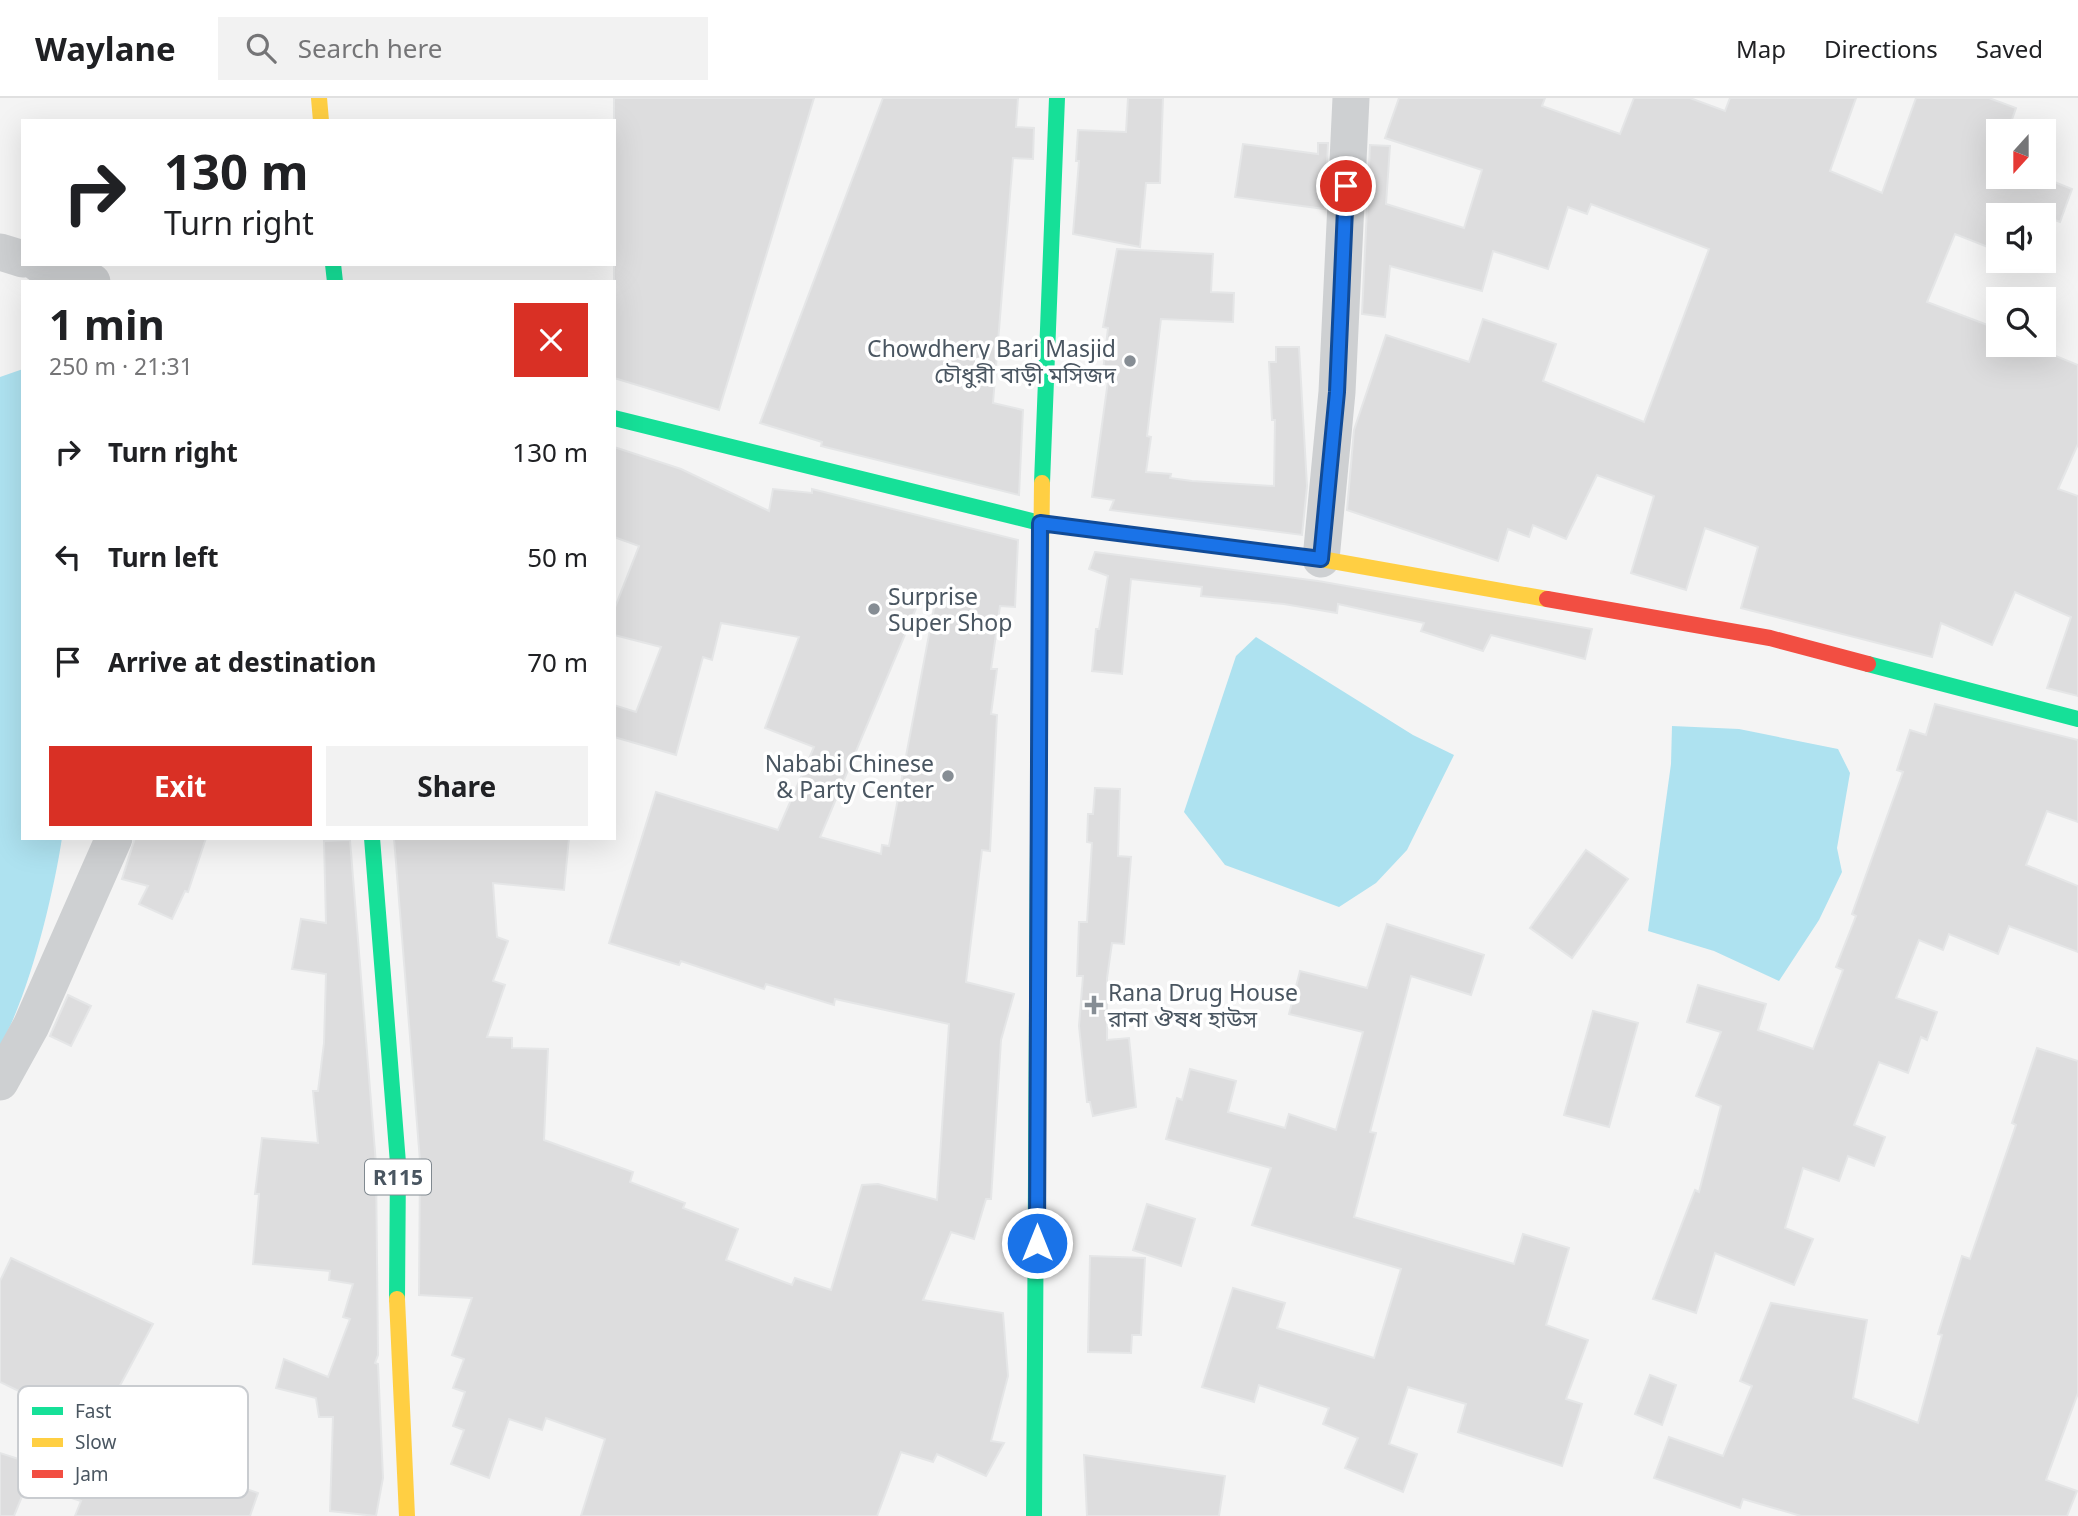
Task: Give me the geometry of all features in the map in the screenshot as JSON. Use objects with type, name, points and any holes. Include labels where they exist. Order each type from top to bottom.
[{"type":"main road","points":[[319,98],[321,119]]},
{"type":"main road","points":[[1034,1516],[1040,523],[1057,98]]},
{"type":"main road","points":[[616,418],[1040,523],[1321,559],[1770,638],[2078,719]]},
{"type":"main road","name":"R115","points":[[372,840],[398,1163],[397,1294],[407,1516]]},
{"type":"street","points":[[1321,559],[1337,392],[1352,98]]},
{"type":"street","points":[[0,252],[21,258]]},
{"type":"street","points":[[45,266],[86,280]]},
{"type":"street","points":[[0,1082],[31,1027],[113,840]]},
{"type":"water","points":[[21,370],[21,840],[62,840],[53,888],[30,973],[11,1025],[0,1046],[0,377]]},
{"type":"water","points":[[1256,637],[1413,735],[1454,755],[1407,850],[1376,883],[1339,907],[1225,865],[1184,812],[1236,656]]},
{"type":"water","points":[[1672,726],[1739,729],[1838,749],[1850,773],[1837,848],[1842,872],[1819,920],[1779,981],[1714,951],[1648,931],[1671,764]]},
{"type":"building","points":[[614,98],[814,98],[719,410],[616,379]]},
{"type":"building","points":[[883,98],[1018,98],[1016,127],[1034,128],[1033,159],[1013,158],[993,403],[1023,410],[1019,495],[821,446],[822,442],[760,423]]},
{"type":"building","points":[[1128,98],[1163,98],[1160,183],[1146,183],[1140,247],[1073,234],[1079,161],[1076,161],[1078,130],[1126,132]]},
{"type":"building","points":[[1399,98],[1545,98],[1542,106],[1620,134],[1634,98],[1690,98],[1725,111],[1730,98],[1856,98],[1830,171],[1882,193],[1916,98],[1989,98],[2016,108],[2012,119],[1986,119],[1986,189],[2056,189],[2056,183],[2072,189],[2060,222],[2056,220],[2056,203],[1986,203],[1986,246],[1955,234],[1927,302],[1986,324],[1986,357],[2056,356],[2078,365],[2078,444],[2058,489],[2078,496],[2078,696],[2047,688],[2071,617],[2015,592],[1992,645],[1941,623],[1932,657],[1741,608],[1758,547],[1705,528],[1686,590],[1631,573],[1654,496],[1597,475],[1566,539],[1533,525],[1529,537],[1508,529],[1498,561],[1347,510],[1354,430],[1386,335],[1469,362],[1483,319],[1556,344],[1543,381],[1644,422],[1709,249],[1591,204],[1587,214],[1568,207],[1548,269],[1493,251],[1482,291],[1390,266],[1385,317],[1362,314],[1370,145],[1390,146],[1386,204],[1464,228],[1482,170],[1385,138]]},
{"type":"building","points":[[1318,143],[1328,143],[1325,209],[1235,197],[1243,144],[1318,154]]},
{"type":"building","points":[[1117,249],[1213,254],[1211,292],[1234,293],[1233,322],[1161,319],[1147,436],[1151,437],[1146,472],[1171,474],[1170,478],[1192,481],[1274,486],[1275,420],[1272,420],[1269,362],[1276,362],[1276,347],[1299,347],[1307,486],[1302,535],[1110,510],[1114,500],[1092,497],[1108,381],[1102,380],[1108,328],[1103,327]]},
{"type":"building","points":[[616,448],[681,469],[769,511],[773,489],[812,493],[812,489],[1018,540],[1015,607],[1000,606],[991,669],[997,669],[991,714],[997,715],[990,851],[982,850],[966,982],[1014,994],[1001,1040],[991,1199],[986,1199],[974,1239],[951,1232],[923,1300],[1003,1313],[1008,1376],[991,1441],[1004,1443],[986,1476],[937,1454],[933,1462],[901,1452],[877,1516],[581,1516],[605,1439],[546,1418],[542,1430],[509,1419],[489,1478],[451,1464],[464,1430],[453,1426],[465,1392],[453,1388],[464,1359],[452,1355],[472,1298],[419,1295],[420,1161],[394,840],[569,840],[564,890],[493,883],[497,937],[508,941],[493,981],[505,985],[487,1037],[512,1038],[512,1048],[548,1049],[544,1140],[633,1172],[630,1182],[685,1203],[683,1208],[738,1229],[726,1260],[792,1285],[795,1278],[831,1290],[862,1185],[878,1184],[937,1200],[949,1024],[835,999],[834,1005],[766,984],[764,989],[681,961],[679,965],[609,943],[656,792],[778,830],[814,747],[765,728],[799,637],[721,623],[712,660],[703,657],[676,755],[616,738],[616,706],[636,712],[661,647],[616,636],[616,605],[639,546],[616,538]],"holes":[[[922,594],[936,598],[889,846],[882,845],[881,854],[820,837]]]},
{"type":"building","points":[[1095,552],[1318,581],[1592,629],[1585,659],[1491,635],[1483,651],[1421,631],[1424,623],[1338,604],[1337,613],[1284,604],[1201,596],[1202,587],[1131,579],[1122,674],[1092,671],[1096,629],[1099,629],[1108,576],[1089,569]]},
{"type":"building","points":[[1935,704],[2078,740],[2078,822],[2047,811],[2026,865],[2078,886],[2078,952],[2009,926],[1998,954],[1949,934],[1943,950],[1919,940],[1896,998],[1937,1012],[1927,1040],[1921,1037],[1908,1073],[1879,1062],[1854,1125],[1885,1137],[1874,1166],[1848,1156],[1839,1181],[1803,1168],[1785,1228],[1813,1239],[1794,1285],[1715,1253],[1696,1313],[1653,1299],[1695,1190],[1699,1192],[1721,1106],[1696,1096],[1721,1032],[1687,1022],[1698,985],[1766,1004],[1758,1030],[1813,1049],[1843,970],[1836,967],[1856,916],[1852,914],[1903,772],[1897,770],[1910,730],[1926,735]]},
{"type":"building","points":[[1095,788],[1120,789],[1118,856],[1131,857],[1124,944],[1112,943],[1107,978],[1107,1040],[1129,1038],[1136,1107],[1093,1116],[1090,1102],[1087,1102],[1079,1026],[1083,976],[1077,976],[1079,922],[1087,922],[1092,843],[1087,842],[1088,814],[1093,814]]},
{"type":"building","points":[[134,840],[205,840],[188,892],[185,891],[172,919],[139,904],[148,886],[122,879]]},
{"type":"building","points":[[350,840],[376,1164],[378,1355],[375,1363],[378,1364],[383,1478],[376,1516],[330,1511],[333,1417],[319,1417],[316,1398],[276,1388],[284,1359],[328,1377],[350,1319],[343,1317],[353,1284],[329,1280],[330,1271],[253,1264],[259,1194],[255,1194],[262,1138],[318,1143],[313,1091],[318,1091],[324,1043],[326,974],[292,969],[301,919],[326,923],[324,841]]},
{"type":"building","points":[[1586,850],[1628,879],[1572,958],[1530,928]]},
{"type":"building","points":[[1387,924],[1484,955],[1471,995],[1411,976],[1370,1132],[1376,1133],[1354,1217],[1514,1264],[1523,1234],[1569,1248],[1546,1325],[1588,1340],[1566,1399],[1582,1404],[1562,1466],[1458,1432],[1466,1404],[1408,1387],[1389,1444],[1417,1454],[1403,1492],[1345,1468],[1358,1438],[1323,1424],[1329,1408],[1259,1385],[1254,1402],[1202,1387],[1233,1288],[1285,1303],[1277,1328],[1374,1358],[1401,1269],[1252,1225],[1271,1168],[1166,1139],[1177,1098],[1182,1100],[1190,1069],[1236,1081],[1228,1112],[1285,1128],[1289,1114],[1336,1130],[1363,1032],[1289,1014],[1300,971],[1367,988]]},
{"type":"building","points":[[68,995],[91,1006],[71,1046],[50,1036]]},
{"type":"building","points":[[1593,1011],[1638,1023],[1609,1127],[1564,1115]]},
{"type":"building","points":[[2037,1048],[2078,1061],[2078,1393],[2046,1480],[2077,1491],[2067,1516],[1801,1516],[1743,1499],[1740,1508],[1654,1478],[1669,1437],[1723,1456],[1752,1386],[1740,1381],[1771,1303],[1867,1320],[1853,1398],[1918,1423],[1942,1335],[1938,1334],[1962,1256],[1970,1259],[2016,1125],[2012,1123]]},
{"type":"building","points":[[1147,1204],[1195,1219],[1181,1266],[1133,1250]]},
{"type":"building","points":[[1090,1256],[1145,1258],[1141,1335],[1132,1335],[1131,1353],[1088,1352]]},
{"type":"building","points":[[11,1258],[153,1324],[120,1386],[18,1386],[18,1391],[0,1382],[0,1281]]},
{"type":"building","points":[[1650,1375],[1676,1385],[1662,1425],[1635,1414]]},
{"type":"building","points":[[0,1453],[18,1459],[18,1498],[21,1498],[14,1516],[0,1516]]},
{"type":"building","points":[[1084,1455],[1225,1476],[1219,1516],[1087,1516]]},
{"type":"building","points":[[248,1490],[258,1493],[250,1516],[75,1516],[81,1501],[71,1498],[248,1498]]},
{"type":"traffic: fast","points":[[1042,483],[1057,98]]},
{"type":"traffic: fast","points":[[333,266],[335,280]]},
{"type":"traffic: fast","points":[[616,418],[1040,523],[1066,526]]},
{"type":"traffic: fast","points":[[1868,664],[2078,719]]},
{"type":"traffic: fast","points":[[372,840],[398,1163],[397,1299]]},
{"type":"traffic: fast","points":[[1034,1516],[1038,840]]},
{"type":"traffic: slow","points":[[319,98],[321,119]]},
{"type":"traffic: slow","points":[[1038,840],[1042,483]]},
{"type":"traffic: slow","points":[[1066,526],[1321,559],[1547,599]]},
{"type":"traffic: slow","points":[[397,1299],[407,1516]]},
{"type":"traffic: jam","points":[[1547,599],[1770,638],[1868,664]]},
{"type":"place","name":"Chowdhery Bari Masjid চৌধুরী বাড়ী মসিজদ","points":[[1130,361]]},
{"type":"place","name":"Surprise Super Shop","points":[[874,609]]},
{"type":"place","name":"Nababi Chinese & Party Center","points":[[948,776]]},
{"type":"place","name":"Rana Drug House রানা ঔষধ হাউস","points":[[1094,1005]]},
{"type":"route","points":[[1037,1243],[1040,523],[1180,538],[1321,559],[1328,509],[1337,392],[1346,186]]}]
